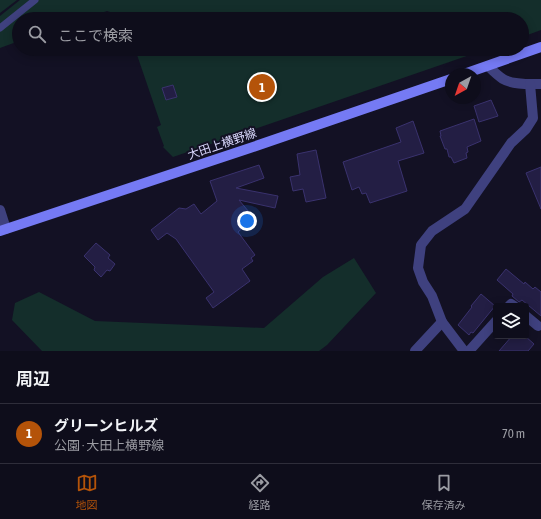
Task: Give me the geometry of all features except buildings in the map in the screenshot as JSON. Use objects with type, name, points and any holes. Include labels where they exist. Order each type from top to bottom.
[{"type":"main road","points":[[529,52],[541,48]]},
{"type":"main road","points":[[481,68],[517,56]]},
{"type":"main road","name":"大田上横野線","points":[[3,230],[240,152],[445,81]]},
{"type":"street","points":[[488,66],[504,80],[516,83],[541,84]]},
{"type":"street","points":[[464,351],[442,322],[432,296],[423,282],[418,268],[422,245],[432,231],[465,209],[511,143],[526,129],[533,118],[530,84]]},
{"type":"street","points":[[0,210],[3,230]]},
{"type":"street","points":[[529,318],[538,326]]},
{"type":"street","points":[[415,351],[442,322]]},
{"type":"street","points":[[469,351],[493,324]]},
{"type":"lane","points":[[20,12],[35,0]]},
{"type":"lane","points":[[0,28],[12,18]]},
{"type":"green space","points":[[0,0],[17,0],[0,13]]},
{"type":"green space","points":[[20,0],[541,0],[541,30],[529,34],[529,12],[12,12],[12,44],[0,48],[0,16]]},
{"type":"green space","points":[[137,56],[467,56],[173,157],[163,147],[164,146],[157,127],[161,125]]},
{"type":"green space","points":[[354,258],[376,293],[327,345],[319,351],[42,351],[12,320],[15,303],[39,292],[95,321],[264,328],[323,277]]},
{"type":"place","name":"グリーンヒルズ","points":[[262,87]]}]
